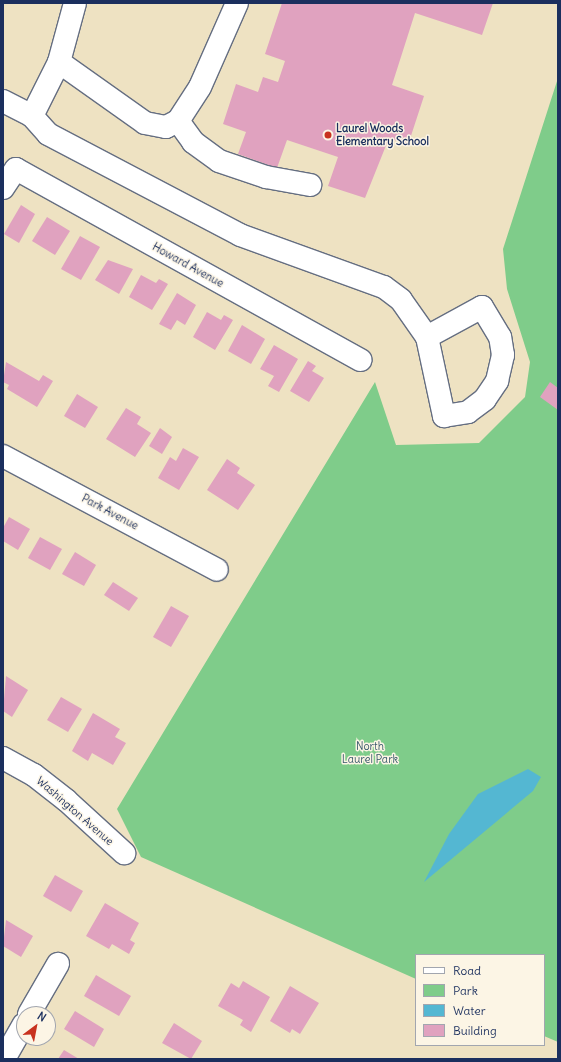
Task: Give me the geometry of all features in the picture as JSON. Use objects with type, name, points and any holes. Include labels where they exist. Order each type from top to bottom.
[{"type":"street","points":[[32,116],[59,62],[75,3]]},
{"type":"street","points":[[59,62],[145,123],[166,127],[178,122],[219,51],[237,3]]},
{"type":"street","points":[[3,101],[32,116],[48,134],[240,235],[384,287],[401,300],[427,337],[444,416],[468,412],[485,400],[497,381],[503,355],[500,337],[482,308],[427,337]]},
{"type":"street","points":[[178,122],[192,142],[219,161],[266,177],[310,185]]},
{"type":"street","name":"Howard Avenue","points":[[3,188],[16,169],[361,360]]},
{"type":"street","name":"Park Avenue","points":[[3,456],[217,570]]},
{"type":"street","name":"Washington Avenue","points":[[3,758],[61,796],[124,854]]},
{"type":"street","points":[[34,1006],[58,964]]},
{"type":"street","points":[[4,1059],[16,1038]]},
{"type":"green space","name":"North Laurel Park","points":[[558,78],[558,1042],[545,1036],[545,954],[415,954],[415,979],[141,857],[117,809],[375,382],[396,445],[479,443],[525,397],[530,362],[507,289],[503,249]]},
{"type":"water","points":[[528,769],[541,777],[533,791],[424,882],[449,834],[478,794]]},
{"type":"building","name":"Laurel Woods Elementary School","points":[[282,3],[493,3],[482,35],[415,13],[392,85],[424,96],[408,145],[389,138],[365,198],[328,186],[338,157],[287,140],[277,168],[238,154],[246,132],[223,124],[236,84],[258,92],[263,77],[278,82],[285,61],[265,54]]},
{"type":"building","points":[[21,205],[35,214],[19,243],[4,234]]},
{"type":"building","points":[[47,217],[70,231],[55,255],[32,241]]},
{"type":"building","points":[[80,236],[100,247],[81,280],[61,269]]},
{"type":"building","points":[[108,260],[133,269],[119,294],[95,280]]},
{"type":"building","points":[[141,275],[156,283],[159,279],[168,284],[152,310],[129,297]]},
{"type":"building","points":[[177,293],[196,305],[185,325],[177,320],[171,330],[159,324]]},
{"type":"building","points":[[207,312],[221,320],[224,315],[233,320],[215,350],[193,337]]},
{"type":"building","points":[[242,325],[265,339],[251,364],[228,351]]},
{"type":"building","points":[[274,345],[298,359],[279,392],[268,386],[274,376],[260,369]]},
{"type":"building","points":[[308,361],[316,366],[312,371],[324,378],[309,402],[290,391]]},
{"type":"building","points":[[6,362],[39,381],[43,375],[53,381],[37,407],[7,389],[9,385],[3,382]]},
{"type":"building","points":[[550,382],[558,388],[558,410],[540,397]]},
{"type":"building","points":[[77,394],[98,407],[85,428],[64,416]]},
{"type":"building","points":[[126,408],[141,417],[137,424],[151,433],[135,457],[106,439]]},
{"type":"building","points":[[160,428],[172,437],[162,454],[149,446]]},
{"type":"building","points":[[183,448],[199,457],[179,490],[158,478],[170,457],[176,461]]},
{"type":"building","points":[[227,459],[240,468],[237,473],[255,485],[238,510],[207,490]]},
{"type":"building","points":[[9,517],[30,529],[18,550],[3,541],[3,528]]},
{"type":"building","points":[[40,537],[62,549],[50,570],[28,558]]},
{"type":"building","points":[[75,552],[96,565],[84,586],[62,574]]},
{"type":"building","points":[[113,582],[138,598],[129,611],[104,595]]},
{"type":"building","points":[[171,606],[189,616],[171,647],[153,637]]},
{"type":"building","points":[[6,676],[28,690],[12,717],[3,711]]},
{"type":"building","points":[[61,697],[82,709],[68,732],[47,720]]},
{"type":"building","points":[[93,713],[120,729],[115,737],[126,743],[113,765],[92,753],[88,761],[72,751]]},
{"type":"building","points":[[55,875],[83,891],[71,912],[43,896]]},
{"type":"building","points":[[105,903],[139,923],[130,940],[135,943],[129,954],[112,944],[109,949],[86,936]]},
{"type":"building","points":[[6,920],[33,936],[21,957],[3,946]]},
{"type":"building","points":[[96,975],[131,996],[119,1016],[84,996]]},
{"type":"building","points":[[243,981],[270,997],[251,1032],[240,1025],[243,1020],[218,1006],[231,983],[239,988]]},
{"type":"building","points":[[290,986],[319,1003],[300,1034],[292,1029],[290,1033],[270,1021]]},
{"type":"building","points":[[75,1011],[104,1029],[94,1047],[64,1029]]},
{"type":"building","points":[[174,1023],[202,1041],[191,1059],[162,1043]]},
{"type":"building","points":[[64,1050],[79,1059],[58,1059]]},
{"type":"place","name":"Laurel Woods Elementary School","points":[[328,135]]}]
